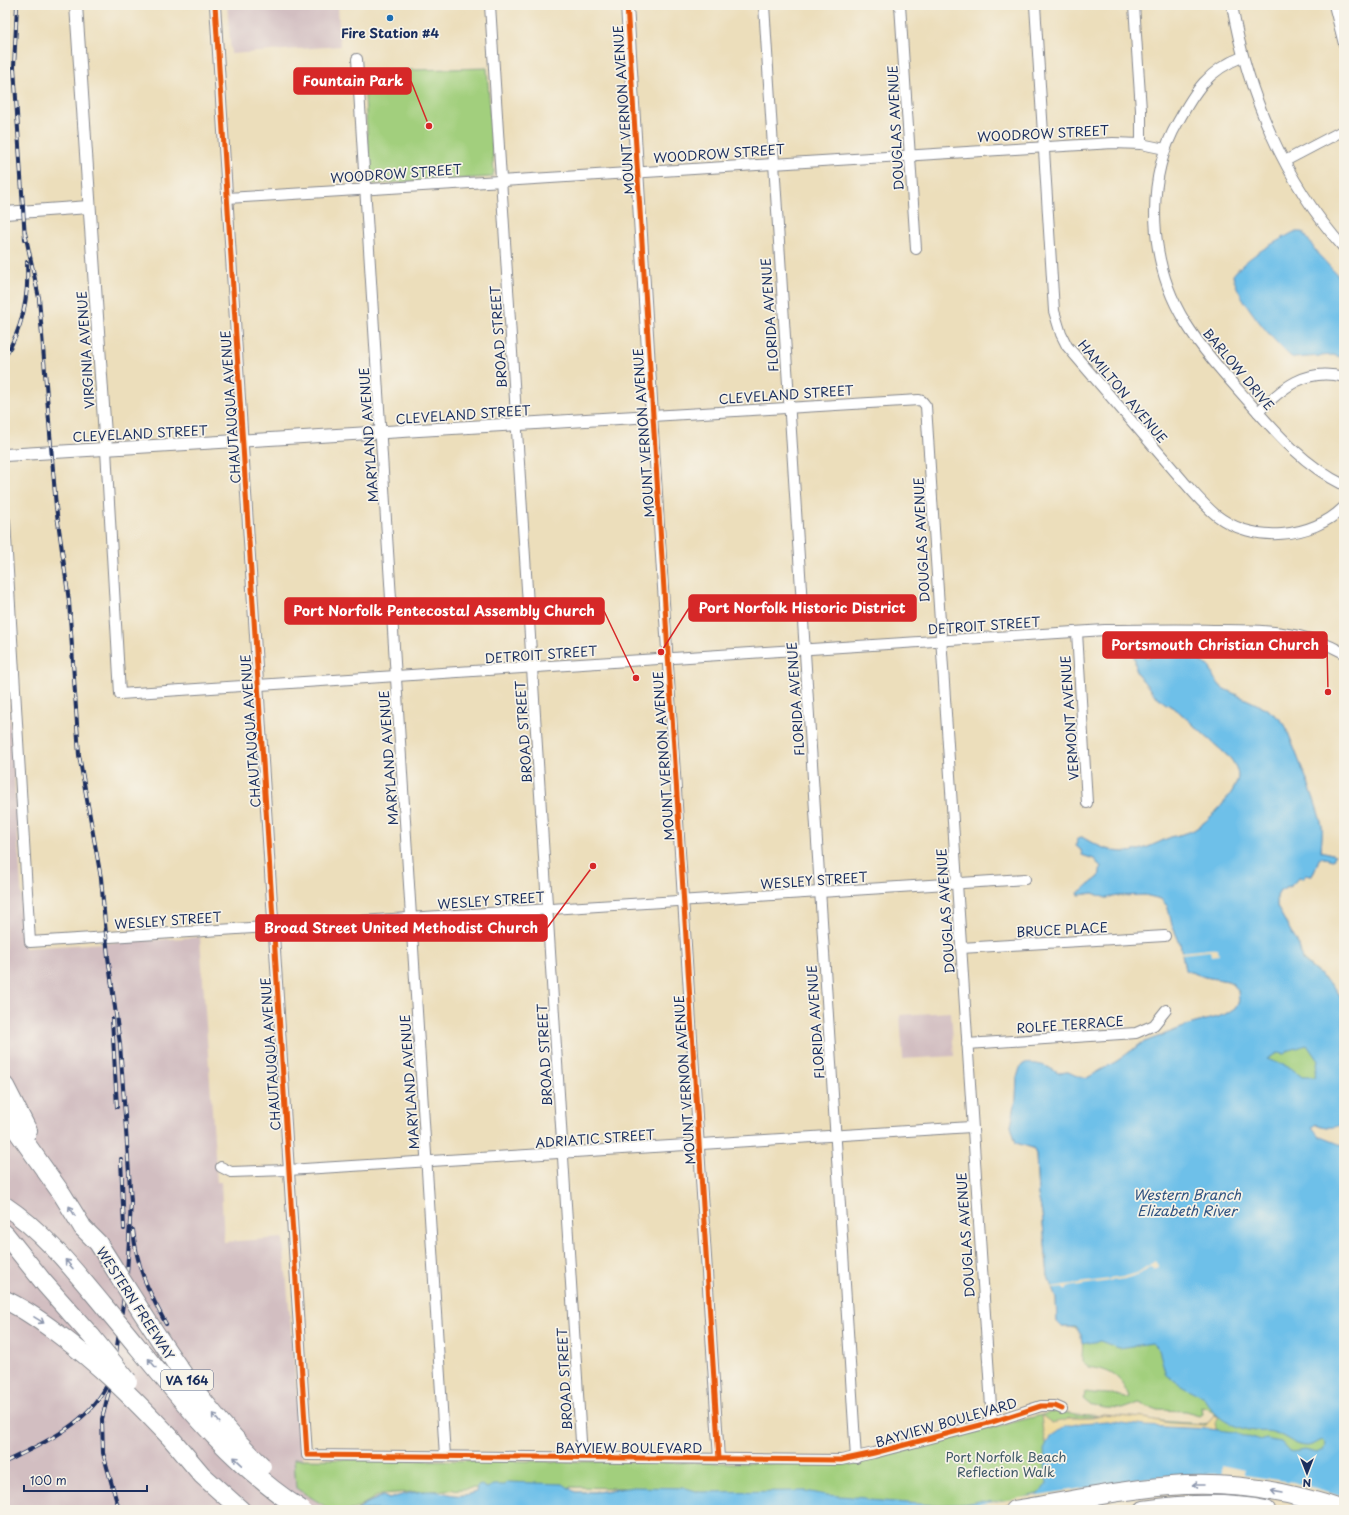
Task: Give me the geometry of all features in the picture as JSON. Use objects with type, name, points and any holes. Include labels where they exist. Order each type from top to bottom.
[{"type":"highway","points":[[5,1086],[62,1194]]},
{"type":"highway","name":"WESTERN FREEWAY","points":[[5,1114],[62,1194],[83,1228],[98,1243],[181,1371],[216,1418],[267,1471],[317,1510]]},
{"type":"highway","points":[[5,1206],[25,1221],[66,1261],[215,1438],[266,1484],[302,1510]]},
{"type":"highway","points":[[5,1234],[45,1284],[120,1369],[169,1436]]},
{"type":"highway","points":[[5,1300],[44,1323],[118,1383],[169,1436],[202,1475],[241,1510]]},
{"type":"highway","points":[[1014,1510],[1130,1491],[1185,1485],[1210,1485],[1282,1494],[1343,1510]]},
{"type":"highway","points":[[1144,1510],[1181,1505],[1266,1510]]},
{"type":"street","name":"VIRGINIA AVENUE","points":[[76,5],[106,450],[120,694]]},
{"type":"street","name":"CHAUTAUQUA AVENUE","points":[[215,5],[307,1455]]},
{"type":"street","name":"BROAD STREET","points":[[490,5],[518,424],[531,667],[548,909],[582,1457]]},
{"type":"street","name":"MOUNT VERNON AVENUE","points":[[627,5],[719,1459]]},
{"type":"street","name":"FLORIDA AVENUE","points":[[764,5],[788,408],[805,650],[856,1458]]},
{"type":"street","name":"DOUGLAS AVENUE","points":[[900,5],[916,248]]},
{"type":"street","name":"HAMILTON AVENUE","points":[[1035,5],[1054,311],[1061,334],[1074,356],[1184,482],[1200,499],[1222,518],[1251,531],[1276,534],[1290,533],[1317,525],[1329,519],[1344,507]]},
{"type":"street","points":[[1134,5],[1141,110],[1141,144]]},
{"type":"street","points":[[1232,5],[1242,57],[1261,110],[1285,161],[1319,216],[1344,248]]},
{"type":"street","points":[[1334,5],[1344,44]]},
{"type":"street","name":"BARLOW DRIVE","points":[[1242,57],[1218,68],[1200,86],[1180,119],[1165,149],[1157,187],[1155,208],[1159,249],[1168,286],[1184,320],[1199,343],[1284,442],[1306,461],[1344,485]]},
{"type":"street","name":"MARYLAND AVENUE","points":[[357,59],[445,1456]]},
{"type":"street","points":[[1285,161],[1344,130]]},
{"type":"street","name":"WOODROW STREET","points":[[227,198],[638,173],[774,163],[1120,143],[1141,144],[1165,149]]},
{"type":"street","points":[[5,213],[89,207]]},
{"type":"street","points":[[1258,412],[1281,390],[1302,378],[1329,374],[1344,376]]},
{"type":"street","name":"DOUGLAS AVENUE","points":[[922,401],[926,406],[971,1127],[992,1422]]},
{"type":"street","name":"CLEVELAND STREET","points":[[5,455],[922,401]]},
{"type":"street","name":"WESLEY STREET","points":[[5,520],[30,942],[1025,879]]},
{"type":"street","name":"DETROIT STREET","points":[[120,694],[1076,632],[1161,629],[1277,631],[1321,641],[1344,653]]},
{"type":"street","name":"VERMONT AVENUE","points":[[1076,632],[1088,803]]},
{"type":"street","name":"BRUCE PLACE","points":[[961,948],[1165,936]]},
{"type":"street","name":"ROLFE TERRACE","points":[[967,1044],[1136,1033],[1154,1025],[1166,1010]]},
{"type":"street","name":"ADRIATIC STREET","points":[[221,1167],[231,1172],[288,1170],[971,1127]]},
{"type":"street","name":"BAYVIEW BOULEVARD","points":[[307,1455],[841,1460],[856,1458],[992,1422],[1041,1406],[1055,1406],[1062,1409]]},
{"type":"shaded area","points":[[227,5],[338,5],[340,46],[231,54]]},
{"type":"shaded area","points":[[5,636],[25,948],[200,937],[217,1182],[221,1182],[224,1242],[283,1238],[303,1466],[322,1485],[322,1510],[5,1510]]},
{"type":"shaded area","points":[[951,1012],[954,1056],[903,1059],[900,1015]]},
{"type":"green space","points":[[487,68],[494,172],[492,177],[372,184],[370,180],[364,80],[375,71]]},
{"type":"green space","name":"Western Branch Elizabeth River","points":[[1128,640],[1147,658],[1178,651],[1192,652],[1201,662],[1209,666],[1214,678],[1222,688],[1265,708],[1280,719],[1285,725],[1319,814],[1322,826],[1321,851],[1335,855],[1333,860],[1320,857],[1312,876],[1305,875],[1304,878],[1299,877],[1292,885],[1280,891],[1277,896],[1277,907],[1299,946],[1303,960],[1335,988],[1341,997],[1344,1007],[1242,992],[1275,1403],[1344,1454],[1073,1510],[357,1510],[365,1504],[383,1496],[389,1499],[425,1491],[381,1494],[353,1510],[331,1510],[296,1488],[294,1459],[853,1464],[1057,1411],[1076,1415],[1203,1424],[1216,1422],[1218,1417],[1208,1408],[1201,1406],[1202,1413],[1199,1415],[1185,1411],[1157,1410],[1139,1403],[1122,1409],[1105,1408],[1089,1404],[1083,1399],[1086,1392],[1116,1395],[1126,1398],[1129,1397],[1125,1387],[1112,1374],[1087,1366],[1082,1362],[1083,1342],[1080,1332],[1070,1327],[1062,1327],[1057,1322],[1056,1299],[1048,1276],[1042,1213],[1038,1195],[1036,1154],[1033,1148],[1016,1143],[1011,1126],[1016,1100],[1017,1078],[1023,1064],[1048,1067],[1058,1073],[1068,1072],[1079,1077],[1087,1078],[1117,1061],[1142,1043],[1192,1024],[1224,1015],[1235,1008],[1239,1001],[1238,990],[1228,981],[1205,977],[1185,970],[1180,943],[1172,925],[1168,907],[1161,899],[1145,895],[1106,898],[1093,893],[1079,895],[1078,893],[1099,877],[1101,867],[1094,859],[1082,855],[1081,850],[1076,846],[1077,838],[1082,837],[1102,848],[1119,852],[1131,852],[1143,849],[1171,837],[1192,831],[1198,827],[1213,815],[1227,799],[1237,783],[1237,769],[1231,759],[1177,710],[1165,703],[1153,693],[1136,672],[1135,659],[1129,648]],"holes":[[[569,1487],[624,1488],[597,1492],[575,1492]],[[477,1488],[476,1492],[459,1496],[431,1491]]]},
{"type":"green space","points":[[1238,1041],[1322,1041],[1318,1096]]},
{"type":"sand","points":[[1041,1415],[1052,1423],[1069,1418],[1092,1418],[1104,1415],[1145,1418],[1169,1423],[1206,1425],[1215,1415],[1219,1418],[1215,1423],[1217,1433],[1046,1444]]},
{"type":"water","points":[[1294,232],[1303,232],[1318,254],[1344,282],[1344,358],[1333,355],[1294,358],[1290,356],[1274,340],[1256,318],[1236,285],[1233,275],[1239,268],[1261,250]]},
{"type":"water","name":"Western Branch Elizabeth River","points":[[1128,640],[1147,658],[1178,651],[1192,652],[1201,662],[1209,666],[1214,678],[1222,688],[1265,708],[1280,719],[1285,725],[1319,814],[1322,826],[1321,851],[1335,855],[1333,860],[1320,857],[1312,876],[1305,875],[1304,878],[1299,877],[1292,885],[1280,891],[1277,896],[1277,907],[1299,946],[1302,960],[1335,988],[1341,997],[1344,1007],[1344,1096],[1342,1098],[1344,1123],[1334,1127],[1326,1127],[1316,1124],[1312,1127],[1319,1136],[1344,1146],[1344,1510],[357,1510],[365,1504],[383,1496],[389,1499],[429,1491],[462,1495],[476,1492],[477,1487],[481,1485],[487,1488],[494,1485],[504,1485],[508,1482],[563,1484],[575,1492],[597,1492],[634,1487],[686,1488],[699,1492],[806,1491],[826,1495],[865,1498],[869,1500],[933,1505],[965,1504],[979,1501],[993,1502],[1019,1499],[1038,1494],[1047,1484],[1044,1450],[1050,1437],[1065,1427],[1081,1423],[1107,1421],[1144,1426],[1210,1429],[1234,1432],[1260,1441],[1265,1439],[1281,1442],[1289,1451],[1293,1452],[1305,1450],[1317,1453],[1324,1450],[1325,1444],[1322,1440],[1308,1446],[1304,1446],[1299,1445],[1279,1434],[1268,1431],[1247,1430],[1225,1421],[1207,1404],[1203,1396],[1166,1375],[1159,1350],[1152,1343],[1119,1348],[1100,1341],[1082,1344],[1081,1335],[1076,1327],[1062,1327],[1057,1322],[1056,1299],[1048,1276],[1042,1213],[1038,1195],[1036,1154],[1033,1148],[1016,1143],[1011,1126],[1016,1100],[1017,1078],[1020,1068],[1023,1064],[1037,1064],[1050,1068],[1058,1073],[1068,1072],[1079,1077],[1087,1078],[1117,1061],[1142,1043],[1192,1024],[1224,1015],[1235,1008],[1239,1001],[1238,990],[1228,981],[1205,977],[1185,970],[1180,943],[1172,925],[1168,907],[1161,899],[1145,895],[1106,898],[1093,893],[1079,895],[1078,893],[1099,877],[1101,867],[1094,859],[1082,855],[1081,850],[1076,846],[1077,838],[1082,837],[1102,848],[1119,852],[1131,852],[1143,849],[1171,837],[1192,831],[1198,827],[1213,815],[1227,799],[1237,783],[1237,769],[1231,759],[1177,710],[1165,703],[1153,693],[1136,672],[1135,659],[1129,648]],"holes":[[[1307,1045],[1318,1061],[1314,1077],[1302,1077],[1291,1068],[1267,1059],[1277,1053],[1284,1054],[1290,1050]]]},
{"type":"pier","points":[[1218,948],[1219,955],[1211,956],[1210,951],[1180,954],[1180,952]]},
{"type":"pier","points":[[1155,1261],[1159,1267],[1154,1270],[1151,1266],[1138,1275],[1125,1279],[1067,1287],[1067,1290],[1064,1290],[1064,1287],[1050,1287],[1123,1277],[1137,1273]]},
{"type":"pier","points":[[1221,1465],[1244,1470],[1244,1475],[1293,1482],[1344,1496],[1344,1510],[943,1510],[1160,1476],[1221,1474]]},
{"type":"railway","points":[[17,5],[14,67],[25,239]]},
{"type":"railway","points":[[25,233],[39,298],[56,507],[69,601],[79,755],[101,878],[108,957],[120,1044],[131,1202],[127,1275],[113,1375],[102,1419],[103,1453],[119,1510]]},
{"type":"railway","points":[[5,356],[16,334],[24,311],[27,287],[27,262]]},
{"type":"railway","points":[[112,1019],[117,1107]]},
{"type":"railway","points":[[121,1159],[124,1229]]},
{"type":"railway","points":[[133,1230],[140,1268],[166,1324]]},
{"type":"railway","points":[[5,1462],[34,1448],[75,1423],[87,1412],[106,1387]]},
{"type":"cycle path","points":[[215,5],[307,1455],[841,1460],[874,1453],[992,1422],[1041,1406],[1055,1406],[1062,1409]]},
{"type":"cycle path","points":[[627,5],[719,1459]]},
{"type":"place","name":"Fire Station #4","points":[[390,18]]},
{"type":"place","name":"Fountain Park","points":[[429,126]]},
{"type":"place","name":"Port Norfolk Historic District","points":[[661,652]]},
{"type":"place","name":"Port Norfolk Pentecostal Assembly Church","points":[[636,678]]},
{"type":"place","name":"Portsmouth Christian Church","points":[[1328,692]]},
{"type":"place","name":"Broad Street United Methodist Church","points":[[593,866]]},
{"type":"park label","name":"Port Norfolk Beach Reflection Walk","points":[[1006,1464]]}]
